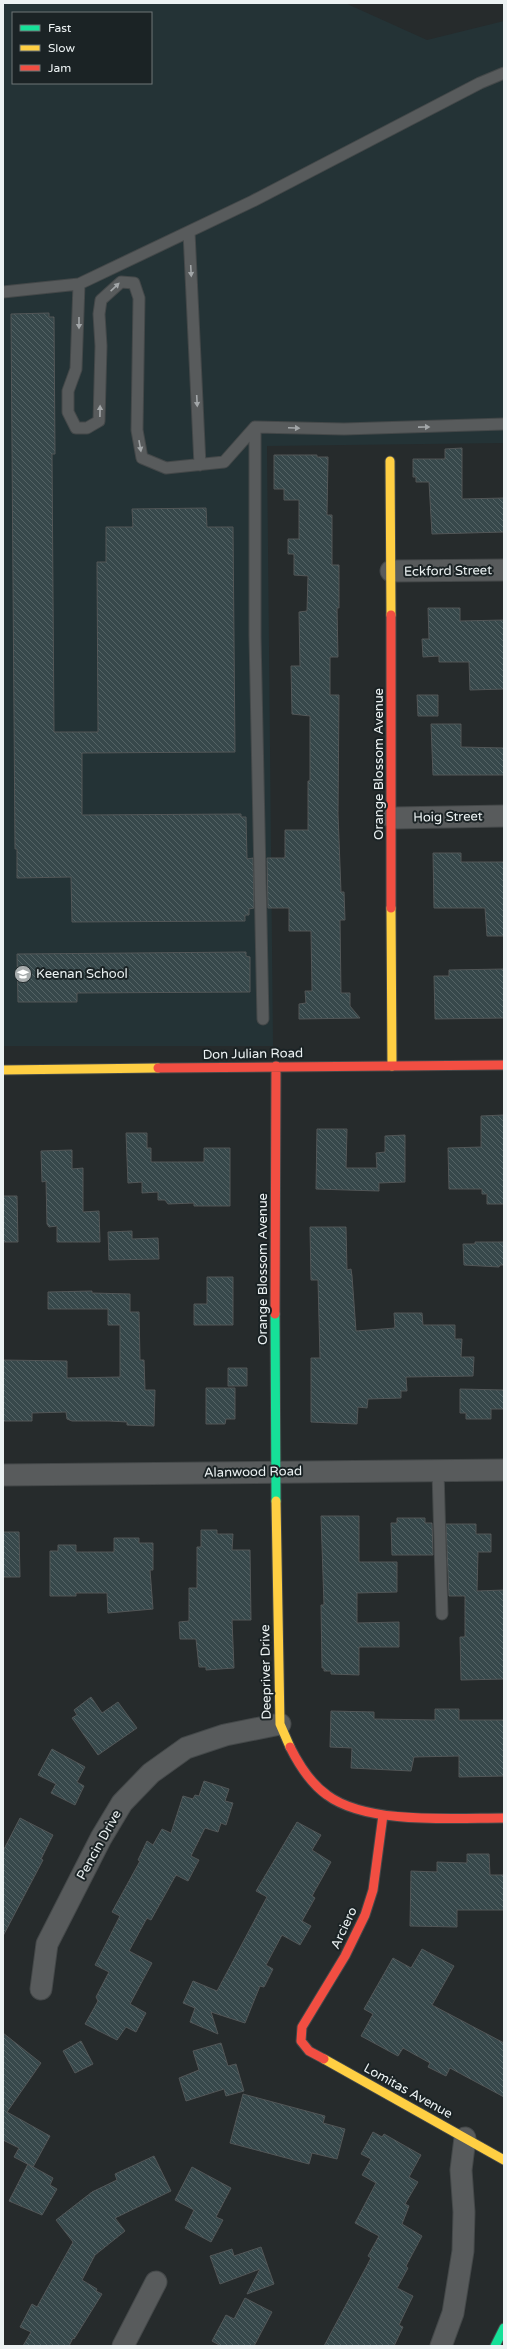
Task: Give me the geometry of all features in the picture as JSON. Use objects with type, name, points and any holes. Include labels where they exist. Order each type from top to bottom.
[{"type":"street","name":"Orange Blossom Avenue","points":[[390,461],[393,818],[392,1066]]},
{"type":"street","name":"Eckford Street","points":[[391,571],[504,570]]},
{"type":"street","name":"Hoig Street","points":[[393,818],[504,816]]},
{"type":"street","name":"Orange Blossom Avenue","points":[[275,1471],[276,1066]]},
{"type":"street","name":"Don Julian Road","points":[[3,1070],[276,1066],[504,1066]]},
{"type":"street","name":"Alanwood Road","points":[[3,1475],[275,1471],[504,1470]]},
{"type":"street","name":"Deepriver Drive","points":[[275,1471],[280,1724],[292,1753],[308,1778],[329,1796],[353,1808],[383,1815],[504,1818]]},
{"type":"street","name":"Pencin Drive","points":[[41,1989],[48,1944],[101,1838],[122,1803],[151,1773],[186,1748],[225,1735],[280,1724]]},
{"type":"street","name":"Arciero","points":[[301,2041],[302,2027],[345,1956],[365,1915],[373,1890],[383,1815]]},
{"type":"street","name":"Lomitas Avenue","points":[[301,2041],[309,2051],[504,2160]]},
{"type":"street","points":[[441,2346],[453,2313],[463,2251],[464,2212],[461,2170],[465,2138]]},
{"type":"street","points":[[123,2346],[156,2282]]},
{"type":"street","points":[[495,2346],[504,2328]]},
{"type":"lane","points":[[3,292],[79,284],[253,201],[480,83],[504,73]]},
{"type":"lane","points":[[190,232],[200,465]]},
{"type":"lane","points":[[79,284],[76,369],[68,391],[68,412],[76,428],[88,428],[99,421],[101,346],[99,314],[101,300],[121,282],[134,283],[139,298],[137,430],[142,458],[166,468],[224,462],[255,427],[344,429],[504,424]]},
{"type":"lane","points":[[255,427],[255,636],[263,1019]]},
{"type":"lane","points":[[438,1471],[442,1614]]},
{"type":"shaded area","points":[[3,3],[345,3],[427,40],[504,21],[504,443],[267,446],[273,1046],[3,1046]]},
{"type":"building","points":[[49,313],[49,317],[54,317],[55,454],[52,454],[54,732],[98,732],[97,562],[106,562],[106,527],[133,527],[132,509],[206,508],[207,527],[233,527],[235,752],[82,753],[82,815],[241,814],[241,817],[246,817],[247,859],[253,858],[254,908],[249,909],[249,915],[245,915],[245,921],[72,922],[71,877],[17,878],[17,849],[15,849],[11,314]]},
{"type":"building","points":[[462,448],[462,499],[504,498],[504,532],[432,534],[429,482],[416,482],[416,477],[413,477],[413,459],[445,459],[445,449]]},
{"type":"building","points":[[274,455],[317,455],[317,457],[328,457],[327,515],[332,515],[332,565],[339,565],[339,608],[337,608],[338,657],[330,657],[330,695],[339,695],[338,814],[341,892],[344,892],[345,920],[340,920],[341,993],[350,993],[350,1006],[360,1018],[299,1019],[299,1004],[306,1003],[305,991],[312,991],[311,931],[289,931],[289,908],[268,908],[267,858],[285,858],[285,830],[308,830],[308,781],[310,781],[310,716],[292,714],[291,666],[300,666],[299,612],[307,611],[308,576],[294,575],[294,554],[288,554],[288,539],[299,539],[299,500],[284,500],[284,489],[274,489]]},
{"type":"building","points":[[428,608],[460,608],[460,621],[504,620],[504,689],[470,690],[469,662],[439,662],[439,656],[423,657],[422,639],[429,639]]},
{"type":"building","points":[[417,695],[438,695],[438,716],[418,716]]},
{"type":"building","points":[[431,724],[461,724],[461,747],[504,748],[504,775],[433,775]]},
{"type":"building","points":[[433,853],[461,853],[461,862],[504,862],[504,936],[487,936],[485,908],[434,908]]},
{"type":"building","points":[[246,952],[246,956],[250,957],[250,992],[77,993],[77,1002],[18,1002],[17,954]]},
{"type":"building","points":[[504,969],[504,1018],[435,1019],[434,976],[449,976],[449,970]]},
{"type":"building","points":[[504,1115],[504,1204],[487,1204],[487,1194],[482,1194],[482,1189],[449,1189],[448,1148],[481,1147],[481,1116]]},
{"type":"building","points":[[317,1129],[347,1129],[346,1168],[377,1168],[376,1153],[385,1152],[385,1136],[405,1135],[405,1182],[379,1183],[379,1191],[316,1189]]},
{"type":"building","points":[[126,1133],[147,1133],[147,1148],[151,1148],[151,1162],[204,1162],[204,1148],[230,1148],[230,1206],[194,1206],[194,1203],[168,1204],[165,1200],[158,1200],[158,1192],[142,1193],[142,1182],[128,1183]]},
{"type":"building","points":[[72,1150],[72,1169],[83,1168],[83,1212],[99,1211],[100,1242],[57,1242],[57,1226],[49,1227],[47,1224],[46,1181],[42,1182],[41,1151]]},
{"type":"building","points":[[3,1196],[17,1196],[18,1242],[3,1242]]},
{"type":"building","points":[[310,1227],[346,1227],[347,1270],[351,1269],[356,1331],[395,1328],[394,1313],[422,1313],[423,1325],[455,1325],[455,1339],[462,1339],[461,1357],[474,1357],[473,1376],[406,1377],[407,1391],[401,1391],[401,1398],[368,1399],[367,1408],[358,1407],[357,1424],[311,1422],[311,1358],[320,1358],[318,1280],[311,1280]]},
{"type":"building","points":[[132,1231],[132,1239],[158,1238],[159,1259],[109,1260],[108,1232]]},
{"type":"building","points":[[475,1242],[504,1242],[504,1265],[500,1265],[499,1267],[464,1265],[463,1244],[475,1244]]},
{"type":"building","points":[[207,1277],[233,1277],[233,1325],[194,1325],[194,1304],[207,1304]]},
{"type":"building","points":[[92,1291],[92,1293],[130,1294],[130,1312],[139,1312],[140,1360],[144,1360],[145,1390],[155,1390],[154,1426],[127,1425],[127,1422],[72,1421],[67,1419],[66,1412],[32,1413],[32,1421],[3,1421],[3,1360],[67,1361],[67,1378],[120,1377],[120,1325],[108,1325],[108,1309],[48,1309],[48,1292]]},
{"type":"building","points":[[228,1368],[247,1368],[247,1386],[228,1386]]},
{"type":"building","points":[[206,1388],[235,1388],[235,1419],[226,1419],[225,1424],[206,1424]]},
{"type":"building","points":[[460,1389],[504,1390],[504,1409],[491,1409],[491,1419],[466,1419],[466,1413],[460,1413]]},
{"type":"building","points":[[321,1516],[359,1516],[359,1562],[397,1562],[397,1592],[357,1593],[357,1623],[399,1622],[399,1647],[359,1647],[359,1675],[331,1674],[331,1671],[324,1671],[324,1668],[322,1668],[321,1605],[324,1605]]},
{"type":"building","points":[[397,1518],[425,1518],[425,1523],[432,1523],[433,1555],[392,1555],[391,1523],[397,1523]]},
{"type":"building","points":[[446,1524],[476,1524],[476,1534],[491,1534],[491,1552],[478,1552],[477,1591],[504,1590],[504,1679],[461,1680],[460,1637],[465,1637],[465,1596],[449,1596]]},
{"type":"building","points":[[201,1530],[217,1530],[217,1534],[233,1534],[232,1550],[250,1550],[251,1620],[232,1620],[234,1668],[206,1670],[206,1667],[199,1667],[196,1639],[180,1639],[179,1622],[189,1621],[189,1588],[197,1588],[197,1547],[201,1547]]},
{"type":"building","points":[[3,1532],[19,1532],[20,1577],[3,1577]]},
{"type":"building","points":[[114,1538],[139,1538],[139,1543],[153,1543],[153,1570],[150,1570],[153,1609],[108,1613],[107,1593],[76,1593],[76,1596],[50,1596],[50,1551],[58,1551],[58,1545],[76,1545],[76,1552],[114,1552]]},
{"type":"building","points":[[91,1697],[102,1713],[118,1702],[137,1728],[98,1755],[72,1718],[77,1715],[74,1710]]},
{"type":"building","points":[[435,1709],[459,1709],[459,1720],[504,1720],[504,1776],[459,1777],[459,1756],[414,1757],[411,1771],[351,1768],[352,1748],[330,1747],[331,1711],[374,1712],[374,1719],[435,1720]]},
{"type":"building","points":[[52,1749],[85,1767],[77,1782],[84,1786],[75,1805],[51,1793],[56,1784],[38,1775]]},
{"type":"building","points":[[204,1781],[229,1789],[225,1801],[233,1803],[226,1825],[221,1823],[218,1832],[205,1828],[191,1856],[199,1860],[188,1881],[176,1875],[151,1920],[147,1918],[129,1951],[152,1963],[130,2004],[146,2013],[136,2032],[126,2027],[117,2040],[85,2024],[98,2001],[96,1997],[109,1972],[95,1965],[120,1916],[112,1912],[140,1861],[138,1860],[147,1841],[153,1845],[162,1829],[171,1833],[183,1796],[193,1799],[195,1795],[199,1796]]},
{"type":"building","points":[[20,1818],[53,1835],[41,1859],[43,1860],[3,1936],[3,1851]]},
{"type":"building","points":[[297,1822],[321,1835],[312,1850],[331,1862],[312,1896],[315,1898],[302,1921],[311,1926],[300,1945],[282,1935],[266,1965],[273,1969],[264,1987],[260,1986],[245,2023],[211,2012],[218,2034],[190,2022],[195,2008],[183,2003],[193,1981],[217,1991],[267,1897],[256,1891]]},
{"type":"building","points":[[467,1854],[489,1854],[490,1875],[504,1875],[504,1910],[457,1910],[457,1927],[410,1926],[411,1871],[437,1872],[437,1862],[467,1863]]},
{"type":"building","points":[[422,1949],[454,1966],[432,2005],[504,2043],[504,2097],[450,2068],[446,2076],[428,2067],[430,2063],[403,2048],[398,2056],[361,2036],[373,2014],[364,2009],[393,1958],[411,1968]]},
{"type":"building","points":[[3,2033],[41,2063],[7,2112],[50,2136],[33,2167],[14,2157],[19,2148],[3,2140]]},
{"type":"building","points":[[81,2041],[93,2064],[75,2073],[63,2051]]},
{"type":"building","points":[[221,2043],[228,2066],[236,2064],[244,2091],[226,2096],[224,2089],[186,2101],[179,2078],[199,2070],[193,2051]]},
{"type":"building","points":[[243,2094],[325,2116],[323,2123],[345,2129],[337,2159],[312,2153],[309,2164],[230,2143]]},
{"type":"building","points":[[373,2132],[382,2137],[384,2134],[421,2155],[409,2177],[418,2182],[405,2204],[409,2206],[402,2224],[422,2236],[406,2266],[408,2268],[397,2288],[413,2296],[399,2325],[403,2327],[394,2346],[324,2346],[371,2258],[368,2256],[379,2236],[355,2223],[376,2183],[362,2175],[371,2159],[361,2154]]},
{"type":"building","points":[[154,2156],[171,2191],[115,2218],[125,2231],[95,2255],[82,2280],[97,2289],[96,2291],[102,2294],[74,2339],[73,2338],[69,2346],[23,2346],[31,2332],[20,2327],[32,2304],[37,2307],[73,2242],[56,2220],[92,2192],[117,2180],[115,2174]]},
{"type":"building","points":[[28,2164],[53,2178],[50,2185],[57,2189],[42,2215],[9,2201]]},
{"type":"building","points":[[192,2167],[231,2188],[216,2217],[223,2220],[211,2242],[185,2228],[194,2210],[175,2200]]},
{"type":"building","points":[[261,2247],[274,2284],[247,2294],[260,2269],[220,2284],[210,2256],[232,2249],[234,2256]]},
{"type":"building","points":[[245,2298],[272,2312],[254,2346],[221,2346],[212,2341],[226,2315],[234,2319]]},
{"type":"traffic: fast","points":[[275,1314],[276,1501]]},
{"type":"traffic: fast","points":[[495,2346],[504,2328]]},
{"type":"traffic: slow","points":[[390,461],[391,615]]},
{"type":"traffic: slow","points":[[391,908],[392,1066]]},
{"type":"traffic: slow","points":[[3,1070],[158,1068]]},
{"type":"traffic: slow","points":[[276,1501],[280,1724],[290,1747]]},
{"type":"traffic: slow","points":[[324,2059],[504,2160]]},
{"type":"traffic: jam","points":[[391,615],[391,908]]},
{"type":"traffic: jam","points":[[158,1068],[504,1065]]},
{"type":"traffic: jam","points":[[275,1314],[276,1066]]},
{"type":"traffic: jam","points":[[290,1747],[301,1767],[315,1785],[327,1795],[344,1805],[365,1811],[412,1818],[504,1818]]},
{"type":"traffic: jam","points":[[324,2059],[309,2051],[301,2041],[302,2027],[345,1956],[365,1915],[373,1890],[383,1815]]},
{"type":"place","name":"Keenan School","points":[[23,974]]}]
